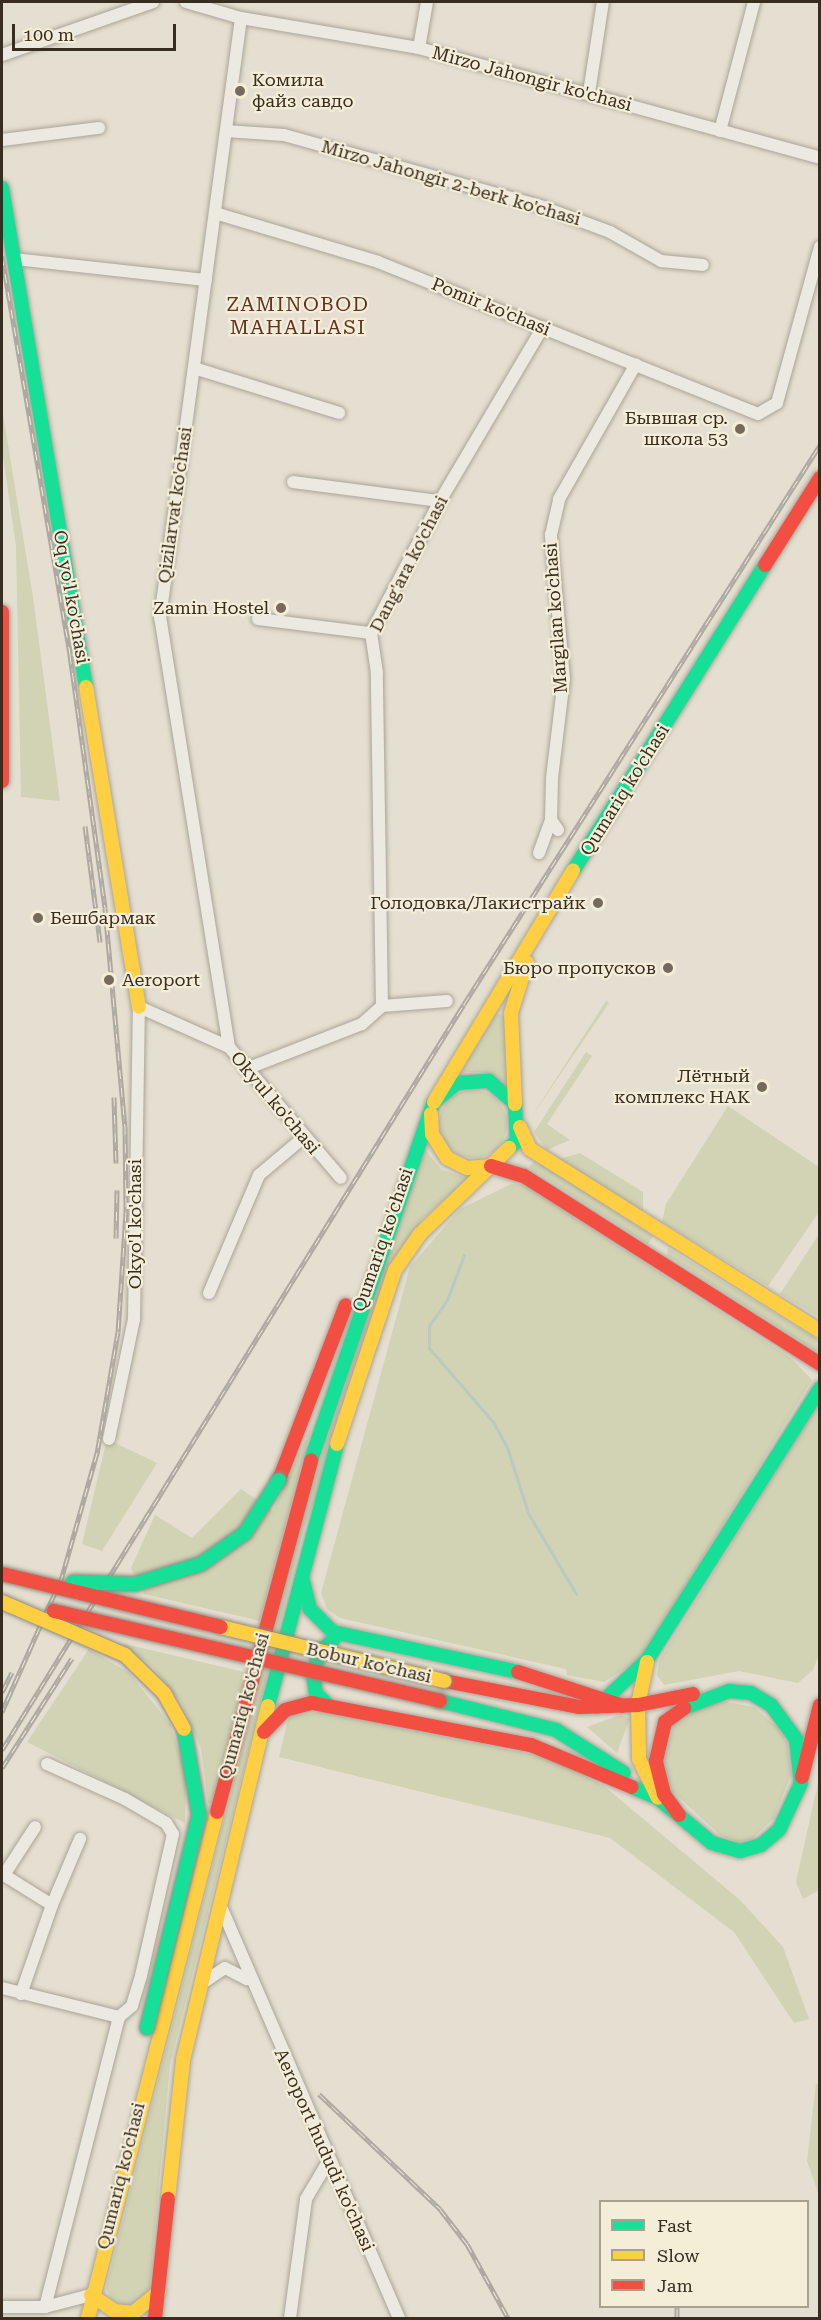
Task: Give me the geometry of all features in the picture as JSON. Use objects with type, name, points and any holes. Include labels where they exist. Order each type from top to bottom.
[{"type":"main road","name":"Oq yo'l ko'chasi","points":[[2,188],[139,1007]]},
{"type":"main road","name":"Qumariq ko'chasi","points":[[88,2319],[114,2202],[277,1576],[393,1205],[433,1103],[518,958],[819,478]]},
{"type":"main road","name":"Qumariq ko'chasi","points":[[155,2319],[160,2291],[180,2080],[197,1991],[301,1568],[348,1405],[395,1270],[420,1234],[490,1166],[514,1148],[520,1127],[515,1104],[511,1013],[527,962],[819,496]]},
{"type":"main road","points":[[2,612],[2,781]]},
{"type":"main road","points":[[433,1103],[449,1088],[473,1079],[499,1086],[515,1104]]},
{"type":"main road","name":"Qumariq ko'chasi","points":[[433,1103],[431,1128],[440,1151],[460,1166],[490,1166]]},
{"type":"main road","points":[[520,1127],[530,1149],[819,1330]]},
{"type":"main road","points":[[490,1166],[524,1176],[819,1364]]},
{"type":"main road","points":[[2,1574],[135,1584],[181,1573],[228,1548],[255,1521],[276,1487],[349,1297],[393,1205]]},
{"type":"main road","points":[[650,1257],[665,1234]]},
{"type":"main road","points":[[597,1708],[647,1660],[819,1388]]},
{"type":"main road","points":[[301,1568],[310,1609],[324,1625],[344,1635],[550,1679],[608,1697],[622,1706]]},
{"type":"main road","name":"Bobur ko'chasi","points":[[2,1574],[545,1703],[597,1708],[638,1705],[740,1690]]},
{"type":"main road","points":[[2,1600],[90,1635],[136,1663],[172,1704],[192,1747],[198,1822],[147,2028],[114,2202]]},
{"type":"main road","name":"Bobur ko'chasi","points":[[2,1600],[440,1701],[565,1734],[658,1798]]},
{"type":"main road","points":[[328,1705],[316,1694],[315,1665],[324,1647],[344,1635]]},
{"type":"main road","points":[[647,1660],[638,1705],[639,1760],[658,1798]]},
{"type":"main road","points":[[679,1815],[659,1778],[659,1731],[691,1702],[740,1690],[761,1698],[786,1721],[800,1749],[799,1788]]},
{"type":"main road","points":[[259,1742],[285,1710],[328,1705],[531,1745],[658,1798],[719,1847],[747,1850],[779,1830],[799,1788],[819,1706]]},
{"type":"main road","points":[[92,2295],[106,2307],[133,2313],[148,2306],[160,2291]]},
{"type":"street","points":[[2,55],[153,2]]},
{"type":"street","points":[[186,2],[241,18]]},
{"type":"street","points":[[419,48],[427,2]]},
{"type":"street","points":[[589,93],[603,2]]},
{"type":"street","points":[[720,130],[754,2]]},
{"type":"street","name":"Mirzo Jahongir ko'chasi","points":[[241,18],[419,48],[819,158]]},
{"type":"street","name":"Qizilarvat ko'chasi","points":[[229,1047],[160,618],[241,18]]},
{"type":"street","points":[[2,140],[99,128]]},
{"type":"street","name":"Mirzo Jahongir 2-berk ko'chasi","points":[[226,131],[284,135],[543,207],[610,231],[661,261],[703,265]]},
{"type":"street","name":"Pomir ko'chasi","points":[[215,213],[378,262],[763,414],[777,403],[819,247]]},
{"type":"street","points":[[15,259],[206,280]]},
{"type":"street","name":"Dang'ara ko'chasi","points":[[382,1006],[377,673],[371,633],[440,501],[543,327]]},
{"type":"street","name":"Margilan ko'chasi","points":[[539,853],[555,825],[564,680],[551,535],[559,499],[636,364]]},
{"type":"street","points":[[194,368],[339,413]]},
{"type":"street","points":[[293,482],[440,501]]},
{"type":"street","points":[[258,619],[371,633]]},
{"type":"street","points":[[246,1069],[362,1024],[382,1006],[447,1001]]},
{"type":"street","name":"Okyul ko'chasi","points":[[139,1007],[229,1047],[303,1138],[340,1178]]},
{"type":"street","name":"Okyo'l ko'chasi","points":[[109,1439],[134,1319],[139,1007]]},
{"type":"street","points":[[209,1293],[259,1175],[303,1138]]},
{"type":"street","points":[[45,2307],[119,2017],[132,2006],[141,1976],[172,1829],[125,1799],[47,1764]]},
{"type":"street","points":[[35,1827],[4,1875],[52,1905]]},
{"type":"street","points":[[21,1994],[52,1905],[80,1839]]},
{"type":"street","name":"Aeroport hududi ko'chasi","points":[[220,1899],[249,1982],[399,2319]]},
{"type":"street","points":[[197,1991],[225,1968],[238,1970],[249,1982]]},
{"type":"street","points":[[2,1988],[119,2017]]},
{"type":"street","points":[[290,2319],[306,2199],[329,2160]]},
{"type":"street","points":[[51,2284],[58,2302]]},
{"type":"street","points":[[2,2307],[45,2307],[92,2295]]},
{"type":"green space","points":[[2,408],[33,597],[60,801],[21,797],[16,546],[2,450]]},
{"type":"green space","points":[[606,1001],[609,1003],[532,1116]]},
{"type":"green space","points":[[496,1013],[504,1016],[508,1084],[483,1072],[460,1072]]},
{"type":"green space","points":[[586,1052],[592,1056],[547,1124],[570,1140],[547,1150],[534,1132]]},
{"type":"green space","points":[[473,1090],[486,1093],[497,1100],[504,1111],[507,1124],[504,1137],[497,1148],[486,1155],[473,1158],[460,1155],[449,1148],[442,1137],[439,1124],[442,1111],[449,1100],[460,1093]]},
{"type":"green space","points":[[728,1106],[819,1167],[819,1212],[768,1286],[662,1222],[666,1204]]},
{"type":"green space","points":[[424,1149],[442,1170],[468,1178],[421,1220],[304,1528],[170,2064],[149,2293],[127,2307],[111,2299],[106,2288],[298,1527]]},
{"type":"green space","points":[[580,1153],[643,1192],[643,1212],[556,1160]]},
{"type":"green space","points":[[536,1160],[653,1236],[648,1244],[529,1167]]},
{"type":"green space","points":[[511,1184],[524,1185],[791,1358],[812,1380],[640,1659],[604,1682],[567,1675],[566,1669],[340,1618],[327,1609],[321,1593],[410,1267],[460,1209]]},
{"type":"green space","points":[[819,1234],[819,1317],[780,1294]]},
{"type":"green space","points":[[668,1248],[819,1340],[819,1353],[667,1255]]},
{"type":"green space","points":[[819,1402],[820,1652],[813,1670],[798,1683],[739,1671],[664,1685],[657,1675],[659,1661]]},
{"type":"green space","points":[[312,1425],[260,1621],[144,1594],[131,1568],[155,1515],[192,1538],[241,1489],[273,1511]]},
{"type":"green space","points":[[107,1439],[157,1463],[102,1551],[82,1544]]},
{"type":"green space","points":[[121,1643],[248,1673],[214,1804],[208,1803],[201,1748],[181,1702],[152,1666]]},
{"type":"green space","points":[[89,1649],[129,1673],[170,1724],[186,1773],[185,1823],[27,1742]]},
{"type":"green space","points":[[721,1701],[754,1707],[777,1727],[787,1742],[791,1775],[774,1818],[752,1839],[738,1842],[720,1835],[670,1789],[662,1768],[675,1720]]},
{"type":"green space","points":[[321,1712],[549,1758],[604,1786],[740,1900],[783,1947],[809,2019],[794,2023],[734,1932],[610,1838],[279,1757],[289,1716]]},
{"type":"green space","points":[[620,1715],[630,1718],[617,1753],[587,1727]]},
{"type":"green space","points":[[819,1778],[819,1890],[803,1899],[796,1882]]},
{"type":"green space","points":[[816,2084],[820,2084],[819,2195],[807,2161]]},
{"type":"waterway","points":[[464,1255],[447,1300],[429,1326],[429,1348],[493,1422],[507,1447],[528,1513],[576,1594]]},
{"type":"railway","points":[[2,256],[70,655],[105,908],[125,1126],[126,1212],[118,1332],[97,1453],[62,1577],[2,1712]]},
{"type":"railway","points":[[2,1750],[464,1004],[820,445]]},
{"type":"railway","points":[[85,826],[100,942]]},
{"type":"railway","points":[[114,1097],[116,1163]]},
{"type":"railway","points":[[116,1238],[117,1190]]},
{"type":"railway","points":[[2,1768],[72,1658]]},
{"type":"railway","points":[[2,1692],[12,1672]]},
{"type":"railway","points":[[319,2094],[440,2209],[467,2244],[508,2318]]},
{"type":"railway","points":[[677,2308],[677,2318]]},
{"type":"traffic: fast","points":[[2,188],[86,687]]},
{"type":"traffic: fast","points":[[573,871],[765,565]]},
{"type":"traffic: fast","points":[[311,1460],[433,1103],[457,1083],[489,1081],[515,1104],[517,1141],[509,1148]]},
{"type":"traffic: fast","points":[[597,1707],[647,1660],[820,1388]]},
{"type":"traffic: fast","points":[[268,1706],[337,1444]]},
{"type":"traffic: fast","points":[[73,1582],[135,1584],[201,1564],[245,1533],[279,1480]]},
{"type":"traffic: fast","points":[[302,1577],[310,1609],[333,1632],[518,1672]]},
{"type":"traffic: fast","points":[[328,1705],[316,1694],[313,1673],[320,1652],[333,1640]]},
{"type":"traffic: fast","points":[[632,1787],[658,1798],[712,1843],[740,1851],[761,1845],[779,1830],[801,1783],[796,1739],[771,1705],[751,1693],[729,1691],[684,1708]]},
{"type":"traffic: fast","points":[[440,1701],[556,1730],[624,1773]]},
{"type":"traffic: fast","points":[[147,2028],[199,1815],[184,1729]]},
{"type":"traffic: slow","points":[[86,687],[139,1007]]},
{"type":"traffic: slow","points":[[434,1102],[573,871]]},
{"type":"traffic: slow","points":[[515,1104],[511,1013],[527,962]]},
{"type":"traffic: slow","points":[[431,1114],[432,1134],[447,1158],[467,1168],[491,1166]]},
{"type":"traffic: slow","points":[[520,1127],[530,1149],[820,1331]]},
{"type":"traffic: slow","points":[[337,1444],[395,1270],[420,1234],[509,1148]]},
{"type":"traffic: slow","points":[[2,1602],[125,1655],[164,1693],[184,1729]]},
{"type":"traffic: slow","points":[[221,1627],[445,1681]]},
{"type":"traffic: slow","points":[[638,1705],[647,1662]]},
{"type":"traffic: slow","points":[[638,1705],[639,1759],[658,1798]]},
{"type":"traffic: slow","points":[[168,2199],[183,2060],[268,1706]]},
{"type":"traffic: slow","points":[[88,2318],[217,1812]]},
{"type":"traffic: slow","points":[[91,2295],[115,2311],[133,2313],[159,2292]]},
{"type":"traffic: jam","points":[[765,565],[820,478]]},
{"type":"traffic: jam","points":[[2,612],[2,781]]},
{"type":"traffic: jam","points":[[491,1166],[524,1176],[820,1364]]},
{"type":"traffic: jam","points":[[279,1480],[346,1305]]},
{"type":"traffic: jam","points":[[217,1812],[311,1460]]},
{"type":"traffic: jam","points":[[2,1574],[221,1627]]},
{"type":"traffic: jam","points":[[54,1611],[440,1701]]},
{"type":"traffic: jam","points":[[518,1672],[623,1706]]},
{"type":"traffic: jam","points":[[445,1681],[579,1707],[638,1705],[693,1694]]},
{"type":"traffic: jam","points":[[264,1732],[285,1710],[312,1703],[531,1745],[632,1787]]},
{"type":"traffic: jam","points":[[802,1777],[820,1705]]},
{"type":"traffic: jam","points":[[679,1815],[664,1794],[656,1761],[665,1722],[684,1708]]},
{"type":"traffic: jam","points":[[155,2318],[168,2199]]},
{"type":"place","name":"Комила файз савдо","points":[[240,91]]},
{"type":"place","name":"Бывшая ср. школа 53","points":[[740,429]]},
{"type":"place","name":"Zamin Hostel","points":[[281,608]]},
{"type":"place","name":"Голодовка/Лакистрайк","points":[[598,903]]},
{"type":"place","name":"Бешбармак","points":[[38,918]]},
{"type":"place","name":"Бюро пропусков","points":[[668,968]]},
{"type":"place","name":"Aeroport","points":[[109,980]]},
{"type":"place","name":"Лётный комплекс НАК","points":[[762,1087]]},
{"type":"district","name":"ZAMINOBOD MAHALLASI","points":[[298,316]]}]
